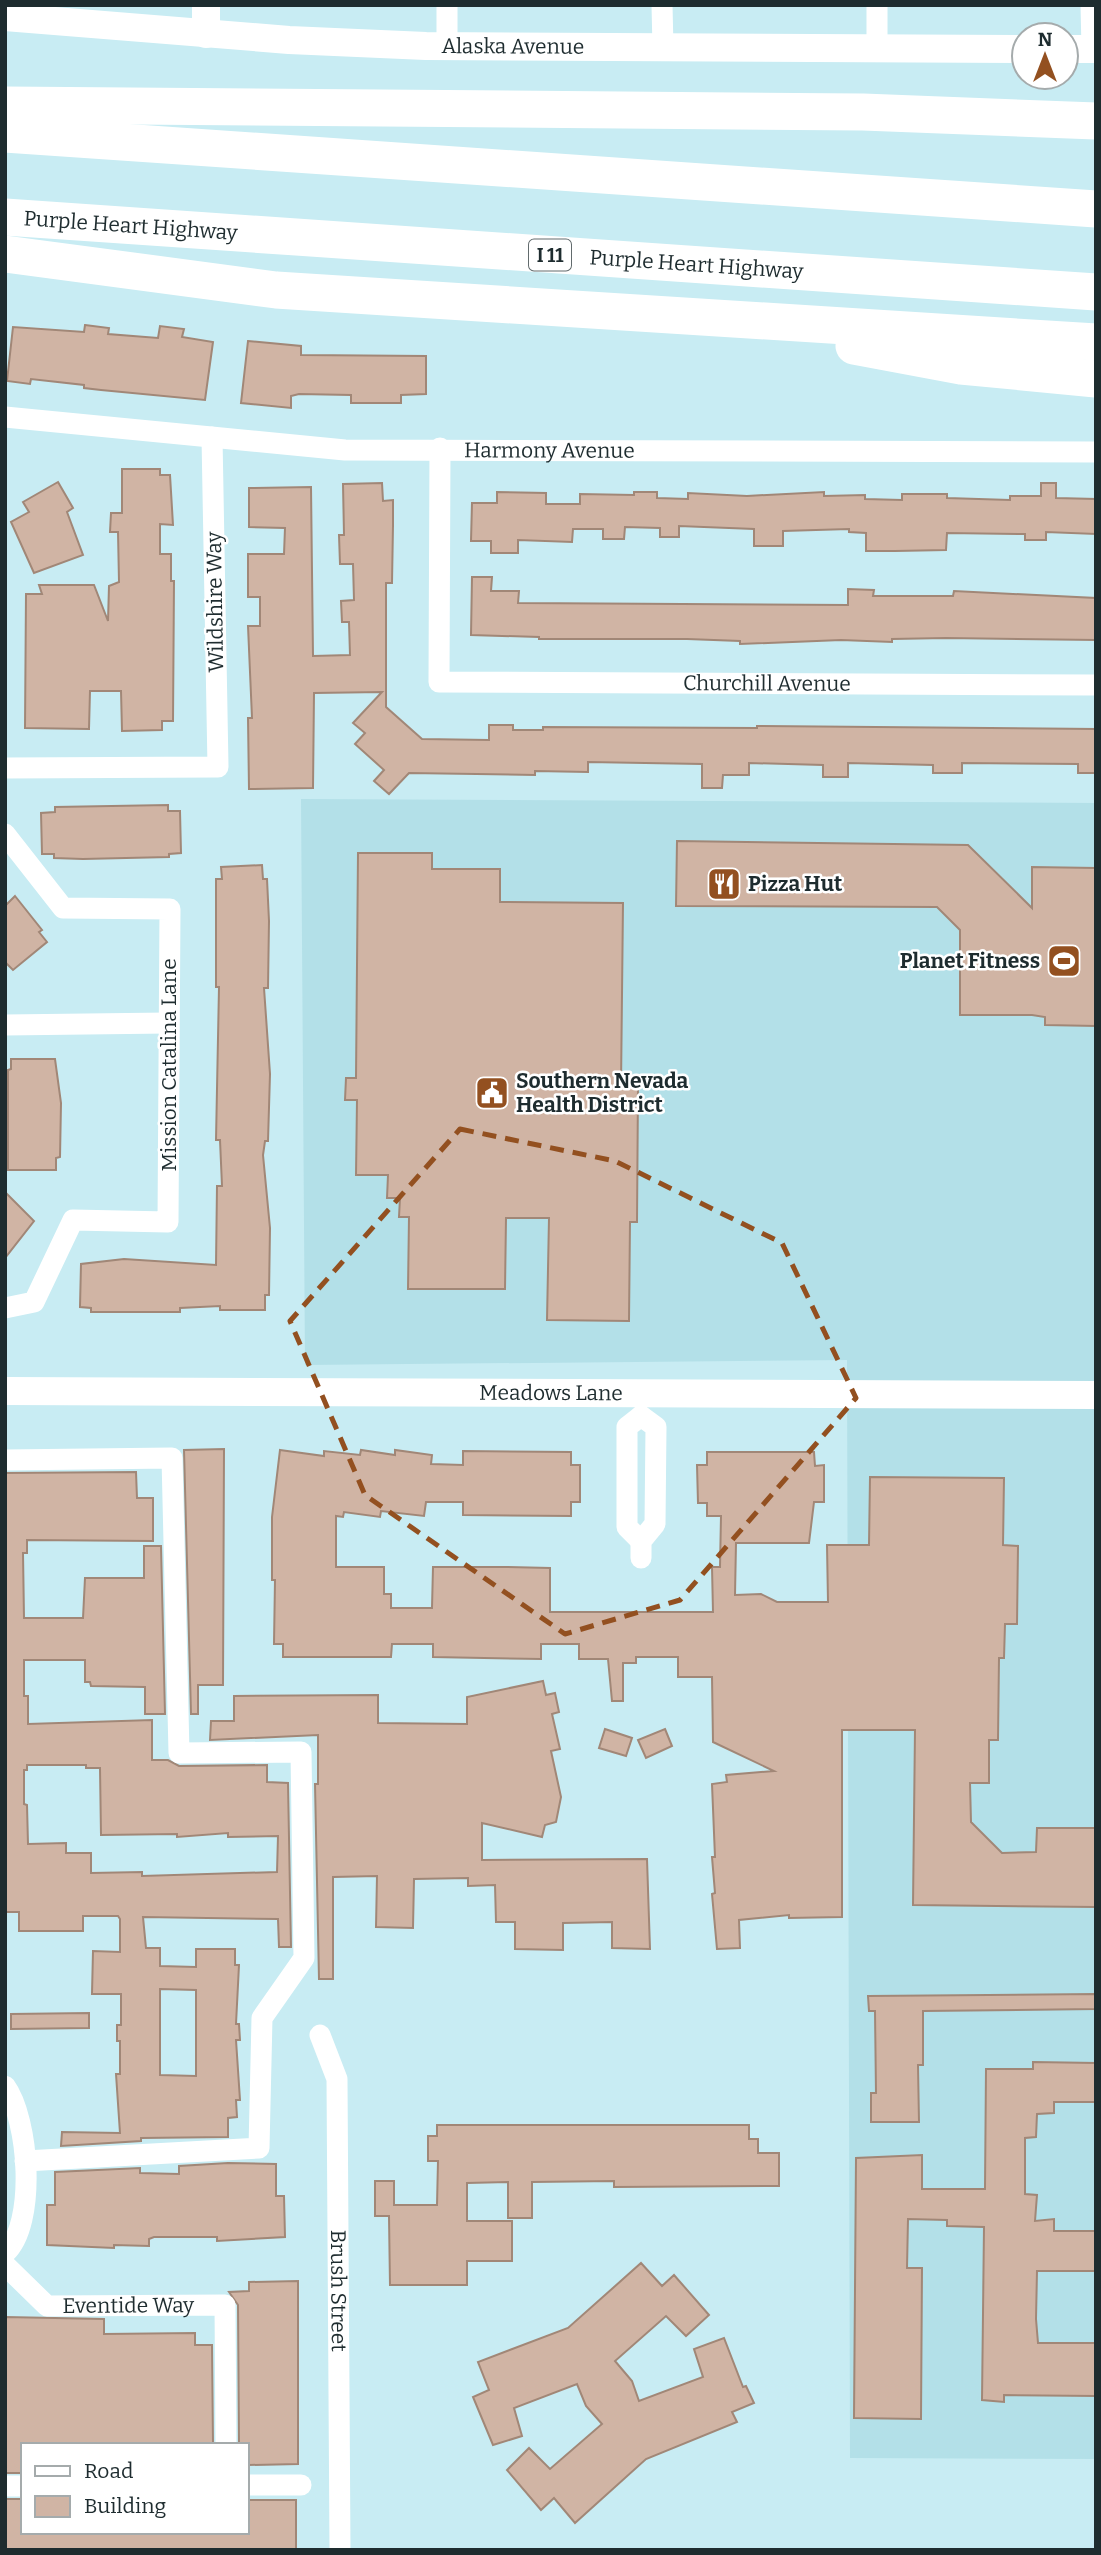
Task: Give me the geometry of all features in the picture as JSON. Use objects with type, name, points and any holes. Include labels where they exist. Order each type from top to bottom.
[{"type":"highway","points":[[5,105],[794,111],[1096,121]]},
{"type":"highway","points":[[5,134],[1096,209]]},
{"type":"highway","name":"Purple Heart Highway","points":[[5,217],[1096,292]]},
{"type":"highway","points":[[5,254],[276,290],[1096,342]]},
{"type":"highway","points":[[711,319],[961,366],[1096,379]]},
{"type":"street","points":[[206,5],[206,34]]},
{"type":"street","points":[[447,5],[447,47]]},
{"type":"street","points":[[662,5],[663,48]]},
{"type":"street","points":[[877,5],[877,49]]},
{"type":"street","points":[[1084,49],[1091,5]]},
{"type":"street","name":"Alaska Avenue","points":[[5,17],[206,34],[447,47],[1010,49]]},
{"type":"street","name":"Harmony Avenue","points":[[5,417],[315,449],[1096,452]]},
{"type":"street","name":"Wildshire Way","points":[[5,768],[218,767],[212,437]]},
{"type":"street","name":"Churchill Avenue","points":[[440,448],[439,682],[1096,685]]},
{"type":"street","name":"Mission Catalina Lane","points":[[5,834],[63,908],[170,909],[169,1222],[73,1220],[34,1302],[5,1308]]},
{"type":"street","points":[[5,1025],[168,1023]]},
{"type":"street","name":"Meadows Lane","points":[[5,1391],[641,1405],[1096,1395]]},
{"type":"street","points":[[641,1405],[656,1427],[655,1524],[641,1549]]},
{"type":"street","points":[[5,1460],[172,1458],[179,1752],[301,1752],[304,1958],[262,2018],[259,2148],[25,2161]]},
{"type":"street","name":"Brush Street","points":[[320,2035],[337,2079],[340,2550]]},
{"type":"street","points":[[5,2086],[16,2101],[25,2161],[22,2222],[12,2247],[5,2253]]},
{"type":"street","name":"Eventide Way","points":[[5,2264],[47,2306],[225,2305],[226,2443]]},
{"type":"street","points":[[248,2485],[301,2486]]},
{"type":"highlighted area","points":[[460,1129],[615,1161],[782,1243],[856,1398],[680,1600],[565,1634],[365,1495],[290,1321]]},
{"type":"shaded area","points":[[301,799],[1096,803],[1096,2459],[850,2458],[847,1360],[305,1365]]},
{"type":"building","points":[[85,325],[109,328],[108,334],[158,338],[160,326],[184,329],[182,337],[213,342],[205,400],[84,388],[84,385],[31,379],[30,384],[7,381],[13,327],[84,332]]},
{"type":"building","points":[[248,341],[301,346],[301,355],[426,356],[426,394],[401,395],[401,403],[351,403],[351,395],[299,394],[291,396],[291,408],[241,403]]},
{"type":"building","points":[[122,469],[160,469],[160,475],[170,475],[173,525],[160,524],[160,554],[171,554],[171,581],[174,581],[173,721],[162,721],[162,730],[122,731],[121,691],[90,691],[89,729],[25,728],[26,594],[42,594],[39,585],[94,585],[108,621],[109,586],[119,582],[118,532],[110,532],[111,513],[122,513]]},
{"type":"building","points":[[58,482],[73,508],[67,512],[83,555],[34,573],[11,522],[29,512],[23,502]]},
{"type":"building","points":[[382,483],[383,501],[393,500],[392,583],[386,583],[386,707],[422,739],[489,740],[489,725],[513,725],[513,730],[543,730],[543,727],[757,726],[1096,729],[1096,773],[1078,773],[1078,764],[962,763],[962,773],[933,773],[933,765],[848,763],[848,777],[823,777],[823,765],[749,763],[749,775],[723,775],[722,788],[702,788],[702,764],[588,762],[588,772],[535,771],[535,775],[409,773],[389,794],[374,781],[384,770],[355,744],[365,733],[353,723],[382,692],[314,693],[313,788],[249,789],[248,718],[252,718],[248,626],[260,626],[260,597],[248,597],[248,554],[284,554],[285,528],[249,527],[249,488],[311,487],[313,656],[350,655],[349,622],[342,622],[341,601],[354,600],[353,564],[340,564],[339,535],[344,535],[343,484]]},
{"type":"building","points":[[1041,483],[1056,483],[1056,498],[1096,499],[1096,534],[1046,532],[1046,540],[1025,540],[1025,534],[947,533],[946,550],[895,551],[866,551],[866,533],[849,532],[849,529],[783,531],[783,546],[754,546],[754,529],[679,526],[679,537],[660,537],[660,528],[625,527],[624,539],[603,539],[603,529],[573,529],[572,542],[518,540],[518,553],[491,553],[491,541],[471,541],[472,503],[497,503],[497,492],[546,493],[546,504],[580,504],[580,494],[634,495],[634,492],[657,492],[657,498],[688,499],[688,493],[747,496],[824,492],[824,496],[865,495],[865,499],[902,500],[902,494],[947,494],[947,498],[1010,500],[1010,496],[1041,496]]},
{"type":"building","points":[[472,577],[492,577],[491,591],[519,591],[518,603],[848,605],[848,589],[874,590],[873,596],[953,596],[954,591],[1096,598],[1096,640],[946,638],[892,639],[892,642],[841,640],[740,644],[740,641],[687,639],[539,639],[471,635]]},
{"type":"building","points":[[168,805],[168,811],[180,811],[181,853],[169,854],[169,857],[83,859],[54,858],[54,854],[42,854],[41,813],[55,812],[55,807]]},
{"type":"building","points":[[677,841],[968,845],[1032,908],[1032,867],[1096,868],[1096,1026],[1045,1025],[1045,1017],[1032,1015],[960,1015],[960,930],[937,907],[676,906]]},
{"type":"building","name":"Southern Nevada Health District","points":[[358,853],[432,853],[432,869],[500,869],[500,902],[623,903],[621,1086],[638,1086],[637,1222],[630,1222],[629,1321],[547,1320],[549,1218],[506,1218],[505,1289],[408,1289],[409,1217],[399,1217],[400,1198],[387,1198],[388,1175],[356,1175],[357,1100],[345,1100],[346,1078],[356,1078]]},
{"type":"building","points":[[262,865],[263,879],[267,879],[269,921],[268,988],[264,988],[270,1074],[268,1141],[265,1141],[263,1155],[270,1228],[269,1295],[265,1295],[265,1310],[220,1310],[220,1306],[180,1308],[180,1312],[91,1312],[91,1308],[80,1307],[81,1264],[124,1259],[216,1265],[217,1186],[222,1186],[220,1140],[216,1140],[219,987],[216,987],[216,879],[222,879],[221,867]]},
{"type":"building","points":[[15,896],[42,930],[39,932],[47,942],[13,970],[5,962],[5,906]]},
{"type":"building","points":[[11,1059],[55,1059],[61,1103],[60,1157],[56,1158],[56,1170],[8,1170],[8,1070],[11,1069]]},
{"type":"building","points":[[5,1192],[34,1221],[5,1258]]},
{"type":"building","points":[[224,1449],[223,1685],[198,1685],[198,1714],[191,1714],[184,1450]]},
{"type":"building","points":[[280,1450],[324,1456],[324,1451],[360,1455],[361,1450],[395,1455],[395,1450],[432,1455],[431,1464],[463,1465],[463,1451],[571,1452],[571,1465],[580,1465],[580,1502],[571,1502],[571,1516],[463,1515],[463,1502],[426,1502],[424,1516],[381,1511],[380,1517],[344,1512],[343,1517],[336,1516],[336,1567],[384,1567],[384,1594],[391,1594],[391,1608],[432,1608],[433,1567],[508,1567],[550,1568],[550,1612],[713,1612],[712,1567],[720,1567],[721,1516],[707,1516],[707,1503],[698,1503],[697,1465],[707,1465],[707,1452],[814,1452],[815,1466],[824,1465],[824,1502],[814,1502],[809,1543],[736,1543],[735,1595],[761,1594],[777,1602],[828,1602],[827,1545],[869,1545],[870,1477],[1004,1478],[1003,1545],[1018,1546],[1017,1624],[1005,1624],[1004,1658],[999,1658],[998,1740],[989,1740],[989,1783],[970,1783],[971,1822],[1002,1853],[1036,1852],[1037,1828],[1096,1828],[1096,1907],[913,1905],[915,1730],[842,1730],[842,1917],[789,1918],[789,1915],[739,1920],[740,1948],[717,1949],[712,1894],[715,1893],[712,1857],[715,1857],[712,1784],[727,1782],[726,1775],[774,1771],[713,1742],[712,1677],[678,1677],[678,1657],[636,1657],[636,1663],[623,1663],[623,1701],[612,1701],[608,1659],[579,1659],[579,1644],[541,1644],[541,1659],[433,1657],[433,1644],[392,1644],[391,1657],[283,1657],[283,1644],[274,1644],[275,1580],[272,1580],[272,1517]]},
{"type":"building","points":[[136,1472],[137,1498],[153,1498],[153,1541],[27,1540],[27,1553],[23,1553],[24,1618],[83,1618],[85,1578],[144,1578],[144,1546],[161,1546],[165,1714],[145,1714],[145,1687],[91,1686],[90,1682],[85,1682],[85,1660],[24,1660],[24,1696],[28,1696],[28,1724],[152,1720],[152,1760],[168,1760],[179,1766],[267,1765],[267,1782],[288,1783],[291,1947],[279,1947],[278,1919],[143,1917],[146,1948],[160,1948],[160,1966],[196,1967],[196,1949],[235,1949],[235,1965],[239,1965],[236,2024],[239,2024],[240,2040],[236,2040],[240,2100],[236,2100],[237,2117],[228,2118],[228,2137],[141,2138],[141,2141],[61,2146],[62,2132],[120,2133],[116,2074],[120,2074],[117,2025],[121,2025],[121,1994],[92,1994],[93,1951],[120,1952],[120,1919],[118,1916],[83,1916],[83,1931],[19,1931],[19,1912],[5,1912],[5,1473]],"holes":[[[27,1765],[86,1765],[86,1768],[100,1768],[101,1835],[177,1834],[177,1837],[228,1833],[228,1837],[278,1836],[277,1872],[142,1876],[142,1872],[91,1873],[91,1853],[66,1853],[66,1843],[28,1844],[27,1805],[24,1804],[24,1770],[27,1770]],[[160,1989],[196,1990],[196,2076],[160,2075]]]},
{"type":"building","points":[[543,1681],[546,1695],[555,1693],[559,1712],[552,1714],[560,1749],[551,1751],[561,1797],[556,1822],[545,1825],[542,1837],[482,1823],[482,1860],[647,1859],[650,1949],[612,1948],[612,1922],[563,1923],[563,1950],[515,1949],[515,1922],[496,1922],[495,1885],[468,1886],[468,1878],[414,1879],[413,1928],[376,1927],[377,1876],[333,1877],[333,1979],[319,1979],[315,1784],[318,1784],[318,1735],[210,1740],[211,1721],[234,1721],[234,1696],[378,1695],[378,1723],[467,1724],[467,1697]]},
{"type":"building","points":[[605,1729],[632,1738],[626,1756],[599,1748]]},
{"type":"building","points":[[665,1729],[672,1746],[646,1758],[638,1740]]},
{"type":"building","points":[[1096,1994],[1096,2009],[923,2011],[923,2065],[918,2065],[919,2122],[871,2122],[871,2093],[876,2093],[875,2011],[869,2011],[868,1996]]},
{"type":"building","points":[[89,2013],[89,2028],[11,2029],[11,2014]]},
{"type":"building","points":[[1033,2062],[1096,2063],[1096,2102],[1054,2102],[1054,2113],[1037,2114],[1036,2137],[1025,2138],[1025,2194],[1037,2195],[1035,2221],[1054,2219],[1054,2231],[1096,2231],[1096,2271],[1037,2271],[1036,2319],[1038,2343],[1096,2343],[1096,2396],[1004,2395],[1004,2402],[982,2400],[984,2227],[947,2226],[947,2220],[908,2219],[907,2268],[922,2268],[921,2419],[854,2418],[856,2158],[922,2155],[922,2189],[985,2189],[986,2069],[1033,2069]]},
{"type":"building","points":[[437,2125],[749,2125],[749,2139],[758,2139],[758,2153],[779,2153],[779,2186],[614,2187],[614,2181],[532,2182],[532,2218],[508,2218],[508,2182],[467,2183],[467,2221],[512,2221],[512,2261],[467,2261],[467,2285],[390,2285],[389,2216],[375,2216],[375,2181],[394,2181],[394,2205],[437,2205],[438,2161],[428,2161],[428,2136],[437,2136]]},
{"type":"building","points":[[276,2164],[276,2196],[284,2196],[285,2237],[217,2241],[217,2237],[154,2237],[149,2239],[149,2246],[114,2245],[114,2248],[47,2245],[47,2205],[55,2205],[55,2172],[140,2168],[140,2173],[179,2174],[179,2166]]},
{"type":"building","points":[[641,2263],[662,2286],[674,2275],[709,2315],[686,2336],[666,2316],[615,2361],[632,2381],[639,2401],[703,2377],[694,2349],[724,2338],[743,2387],[746,2386],[754,2403],[732,2412],[737,2422],[646,2459],[575,2523],[554,2498],[541,2510],[507,2470],[529,2448],[550,2469],[602,2424],[586,2406],[577,2384],[514,2408],[522,2436],[493,2445],[473,2397],[489,2390],[478,2362],[568,2328]]},
{"type":"building","points":[[298,2281],[298,2464],[249,2465],[248,2443],[239,2443],[238,2305],[229,2292],[249,2291],[249,2282]]},
{"type":"building","points":[[5,2317],[104,2319],[104,2334],[195,2333],[195,2345],[212,2345],[213,2443],[21,2443],[21,2473],[5,2473]]},
{"type":"building","points":[[5,2499],[21,2499],[21,2534],[248,2534],[249,2500],[296,2500],[296,2550],[5,2550]]},
{"type":"place","name":"Pizza Hut","points":[[724,884]]},
{"type":"place","name":"Planet Fitness","points":[[1064,961]]},
{"type":"place","name":"Southern Nevada Health District","points":[[492,1093]]}]
